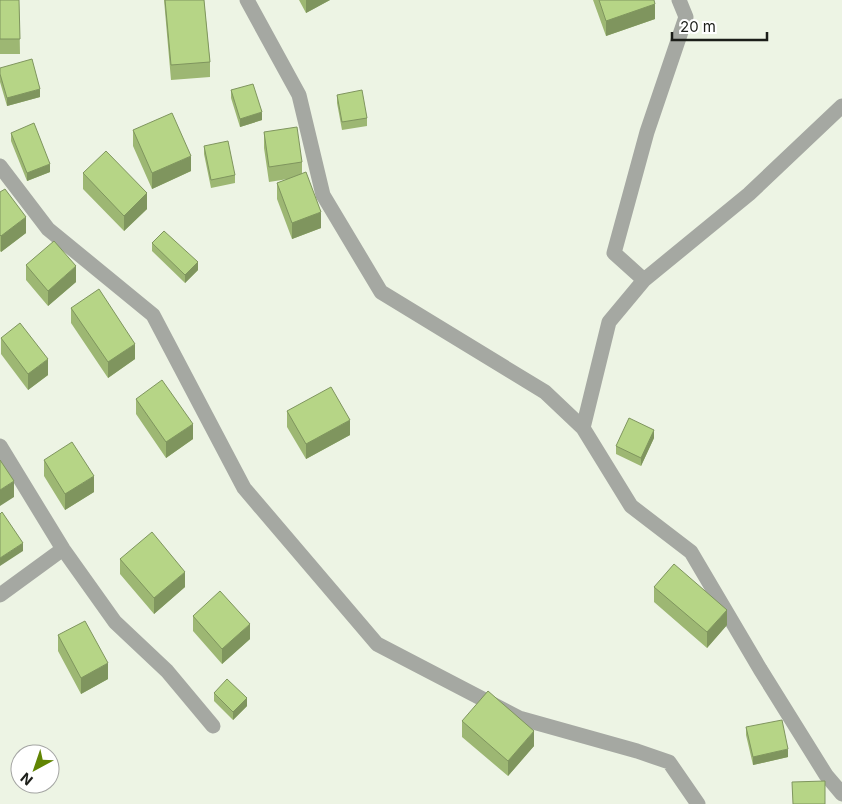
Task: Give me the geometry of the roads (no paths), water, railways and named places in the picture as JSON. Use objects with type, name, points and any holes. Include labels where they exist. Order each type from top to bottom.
[{"type":"street","points":[[247,0],[299,95],[323,195],[382,292],[546,392],[582,428],[631,506],[691,552],[826,775],[842,794]]},
{"type":"street","points":[[644,280],[614,253],[647,132],[686,17],[679,0]]},
{"type":"street","points":[[582,428],[609,322],[644,280],[749,194],[842,106]]},
{"type":"street","points":[[0,166],[48,229],[153,315],[244,488],[377,644],[519,718],[669,762],[698,804]]},
{"type":"street","points":[[0,446],[63,550],[114,622],[167,671],[213,726]]},
{"type":"street","points":[[0,596],[63,550]]}]
